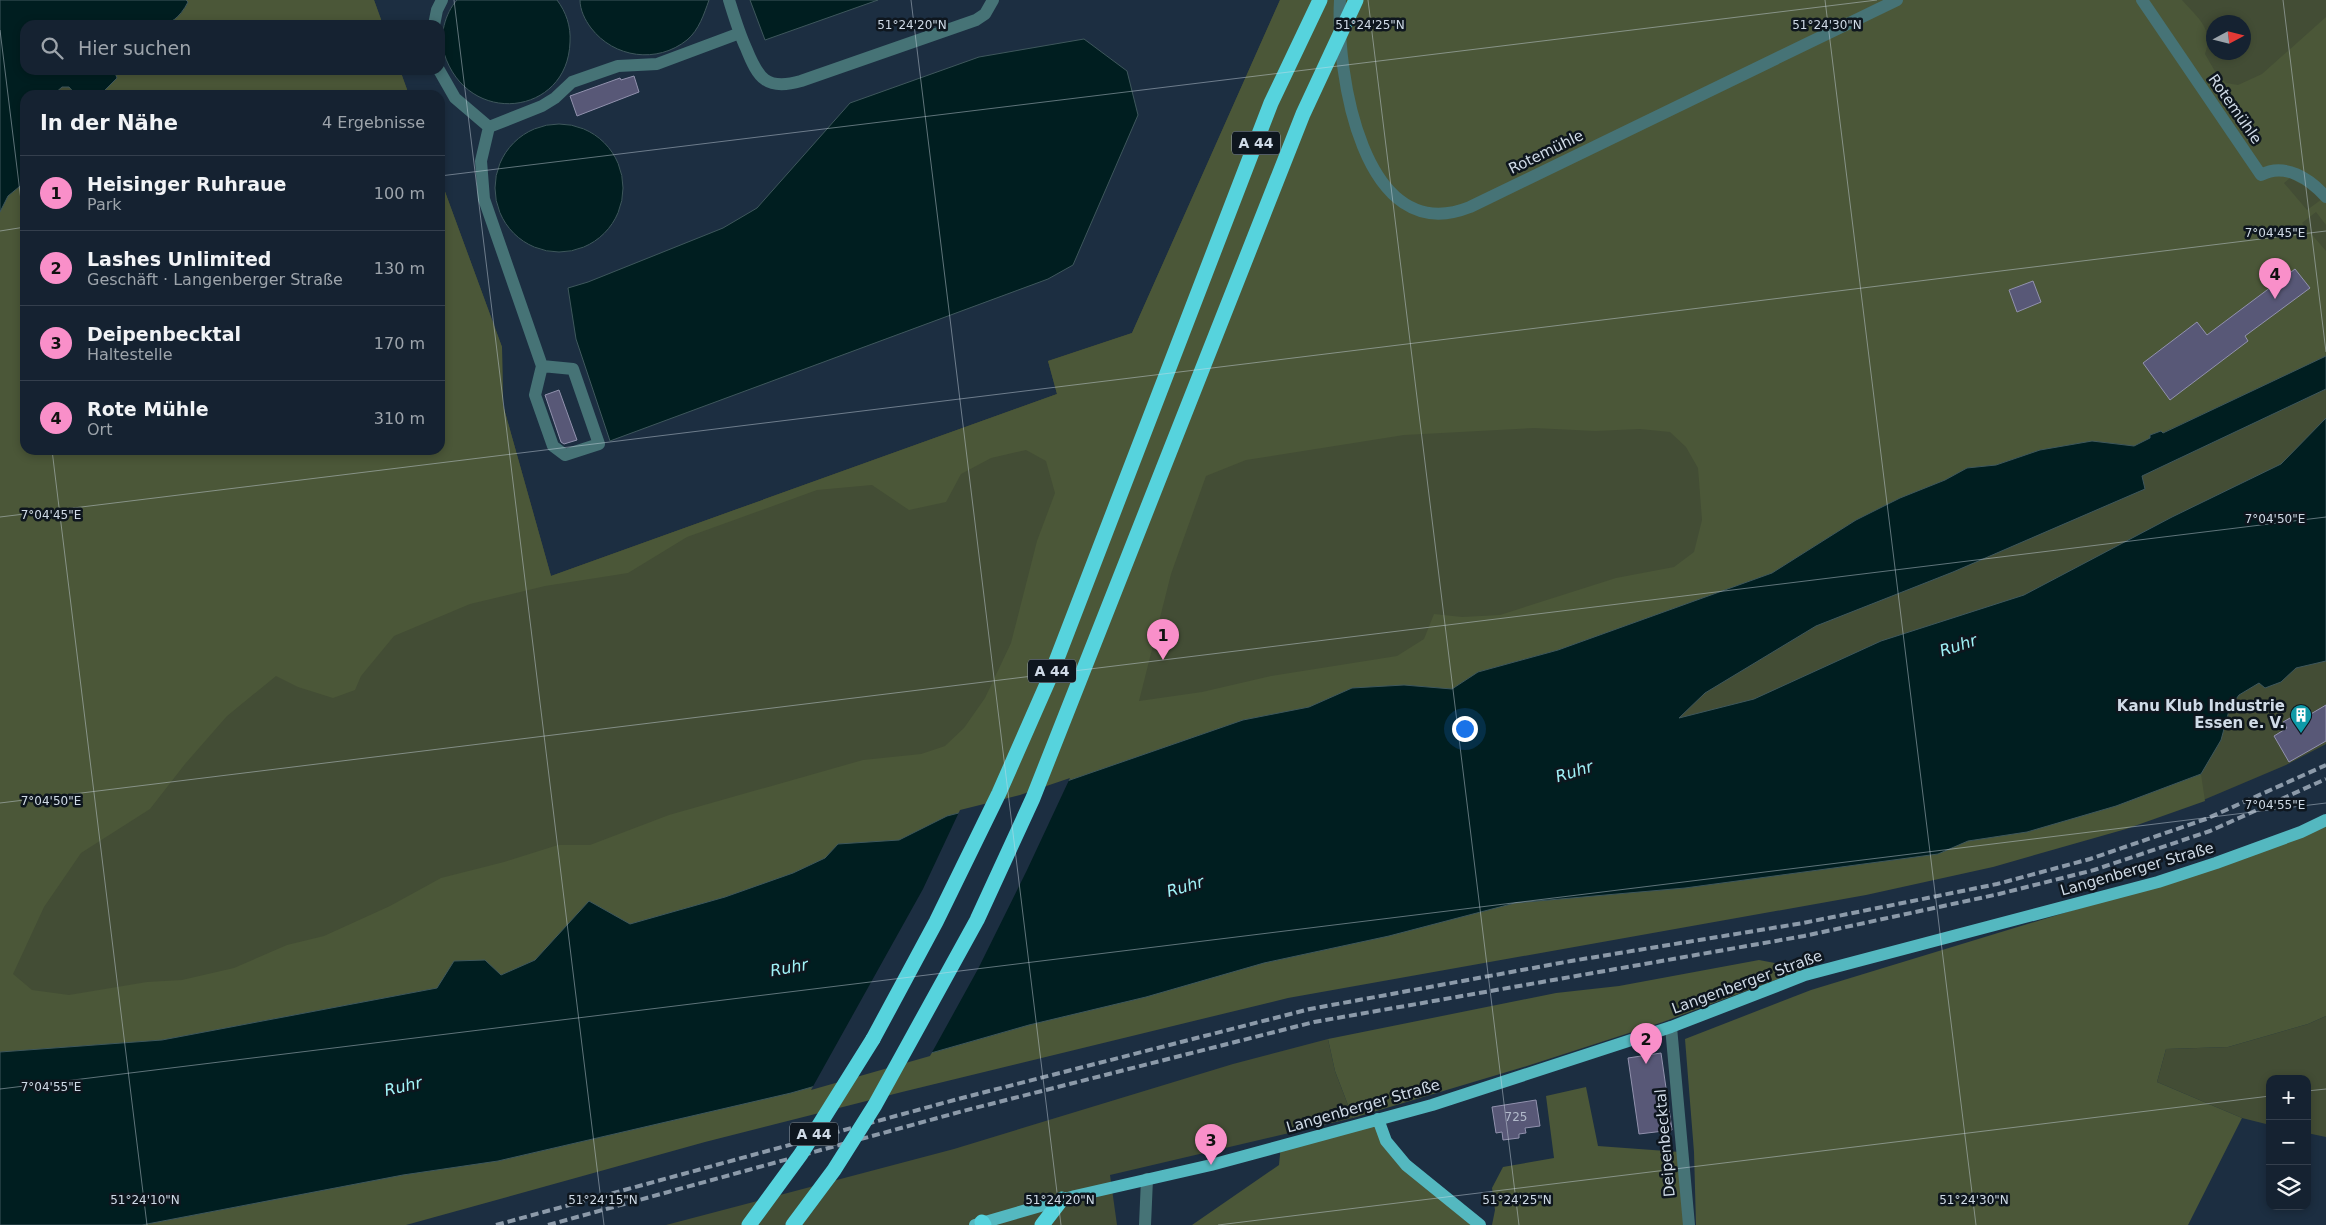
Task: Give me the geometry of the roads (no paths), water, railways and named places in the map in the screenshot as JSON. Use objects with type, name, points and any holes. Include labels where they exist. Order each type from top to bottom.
[{"type":"highway","name":"A 44","points":[[749,1225],[801,1154],[873,1039],[936,922],[999,792],[1050,677],[1268,113],[1320,0]]},
{"type":"highway","name":"A 44","points":[[793,1225],[834,1170],[875,1105],[977,920],[1040,780],[1303,114],[1356,0]]},
{"type":"highway","points":[[1042,1225],[1062,1199]]},
{"type":"main road","name":"Langenberger Straße","points":[[981,1224],[1062,1199],[1211,1165],[1528,1075],[1671,1027],[1806,975],[2158,882],[2301,832],[2326,820]]},
{"type":"main road","points":[[1378,1119],[1386,1141],[1406,1165],[1480,1225]]},
{"type":"street","points":[[435,20],[442,0]]},
{"type":"street","points":[[729,0],[740,33],[758,75],[771,83],[788,85],[976,20],[985,14],[992,0]]},
{"type":"street","name":"Rotemühle","points":[[1340,0],[1339,35],[1343,73],[1354,121],[1362,141],[1377,172],[1393,195],[1415,210],[1442,214],[1470,207],[1898,0]]},
{"type":"street","name":"Rotemühle","points":[[2142,0],[2261,174],[2275,170],[2288,171],[2311,182],[2326,197]]},
{"type":"street","points":[[489,127],[542,106],[555,98],[572,82],[618,66],[657,64],[740,33]]},
{"type":"street","points":[[442,75],[454,98],[489,127]]},
{"type":"street","points":[[489,127],[481,161],[484,200],[542,366],[536,395],[553,446],[565,455],[599,444],[573,369],[542,366]]},
{"type":"street","name":"Deipenbecktal","points":[[1671,1027],[1689,1225]]},
{"type":"street","points":[[1145,1225],[1147,1179]]},
{"type":"water","points":[[0,0],[186,0],[188,2],[174,20],[20,20],[20,75],[116,75],[117,78],[105,90],[72,90],[69,87],[62,87],[59,90],[20,90],[20,186],[8,196],[0,212]]},
{"type":"water","points":[[457,0],[557,0],[567,20],[570,30],[570,42],[565,67],[553,85],[535,98],[515,103],[493,102],[473,93],[456,77],[445,55],[445,22]]},
{"type":"water","points":[[580,0],[709,0],[698,27],[687,40],[675,48],[650,55],[624,51],[611,46],[600,38],[585,18]]},
{"type":"water","points":[[750,0],[878,0],[765,40]]},
{"type":"water","points":[[1084,39],[1127,71],[1138,115],[1073,265],[1048,279],[610,441],[576,339],[568,288],[588,282],[723,228],[757,208],[850,103],[979,57]]},
{"type":"water","points":[[559,124],[572,125],[584,129],[604,143],[618,163],[622,175],[622,201],[618,213],[604,233],[584,247],[572,251],[559,252],[546,251],[534,247],[514,233],[500,213],[496,201],[495,188],[496,175],[500,163],[514,143],[534,129],[546,125]]},
{"type":"water","name":"Ruhr","points":[[2326,356],[2326,389],[2142,476],[2145,489],[1953,572],[1816,626],[1705,693],[1679,718],[1754,699],[1881,641],[2024,595],[2172,517],[2281,464],[2326,418],[2326,661],[2296,668],[2281,682],[2265,688],[2259,683],[2239,695],[2230,707],[2221,740],[2201,774],[2116,806],[2027,832],[1968,841],[1938,854],[1685,888],[1515,903],[1389,936],[1264,963],[1146,997],[1029,1025],[791,1093],[498,1161],[403,1175],[142,1225],[0,1225],[0,1052],[162,1040],[437,988],[454,961],[485,960],[501,975],[535,960],[589,901],[630,924],[725,897],[793,873],[825,858],[838,844],[899,840],[947,816],[1021,797],[1243,720],[1309,707],[1352,688],[1404,685],[1452,689],[1478,672],[1558,650],[1772,573],[1856,520],[1900,498],[1945,480],[1967,468],[1996,465],[2040,450],[2092,441],[2134,446],[2150,438],[2150,435],[2161,431],[2163,433]]},
{"type":"railway","points":[[496,1225],[958,1099],[1310,1009],[1571,961],[1803,923],[1997,884],[2090,859],[2206,819],[2326,765]]},
{"type":"railway","points":[[548,1225],[963,1111],[1314,1022],[1804,936],[1999,894],[2094,870],[2210,831],[2326,779]]},
{"type":"place","name":"Rote Mühle","points":[[2275,299]]},
{"type":"place","name":"Heisinger Ruhraue","points":[[1163,660]]},
{"type":"place","name":"Kanu Klub Industrie Essen e. V.","points":[[2301,734]]},
{"type":"place","name":"Lashes Unlimited","points":[[1646,1064]]},
{"type":"place","name":"Deipenbecktal","points":[[1211,1165]]}]
